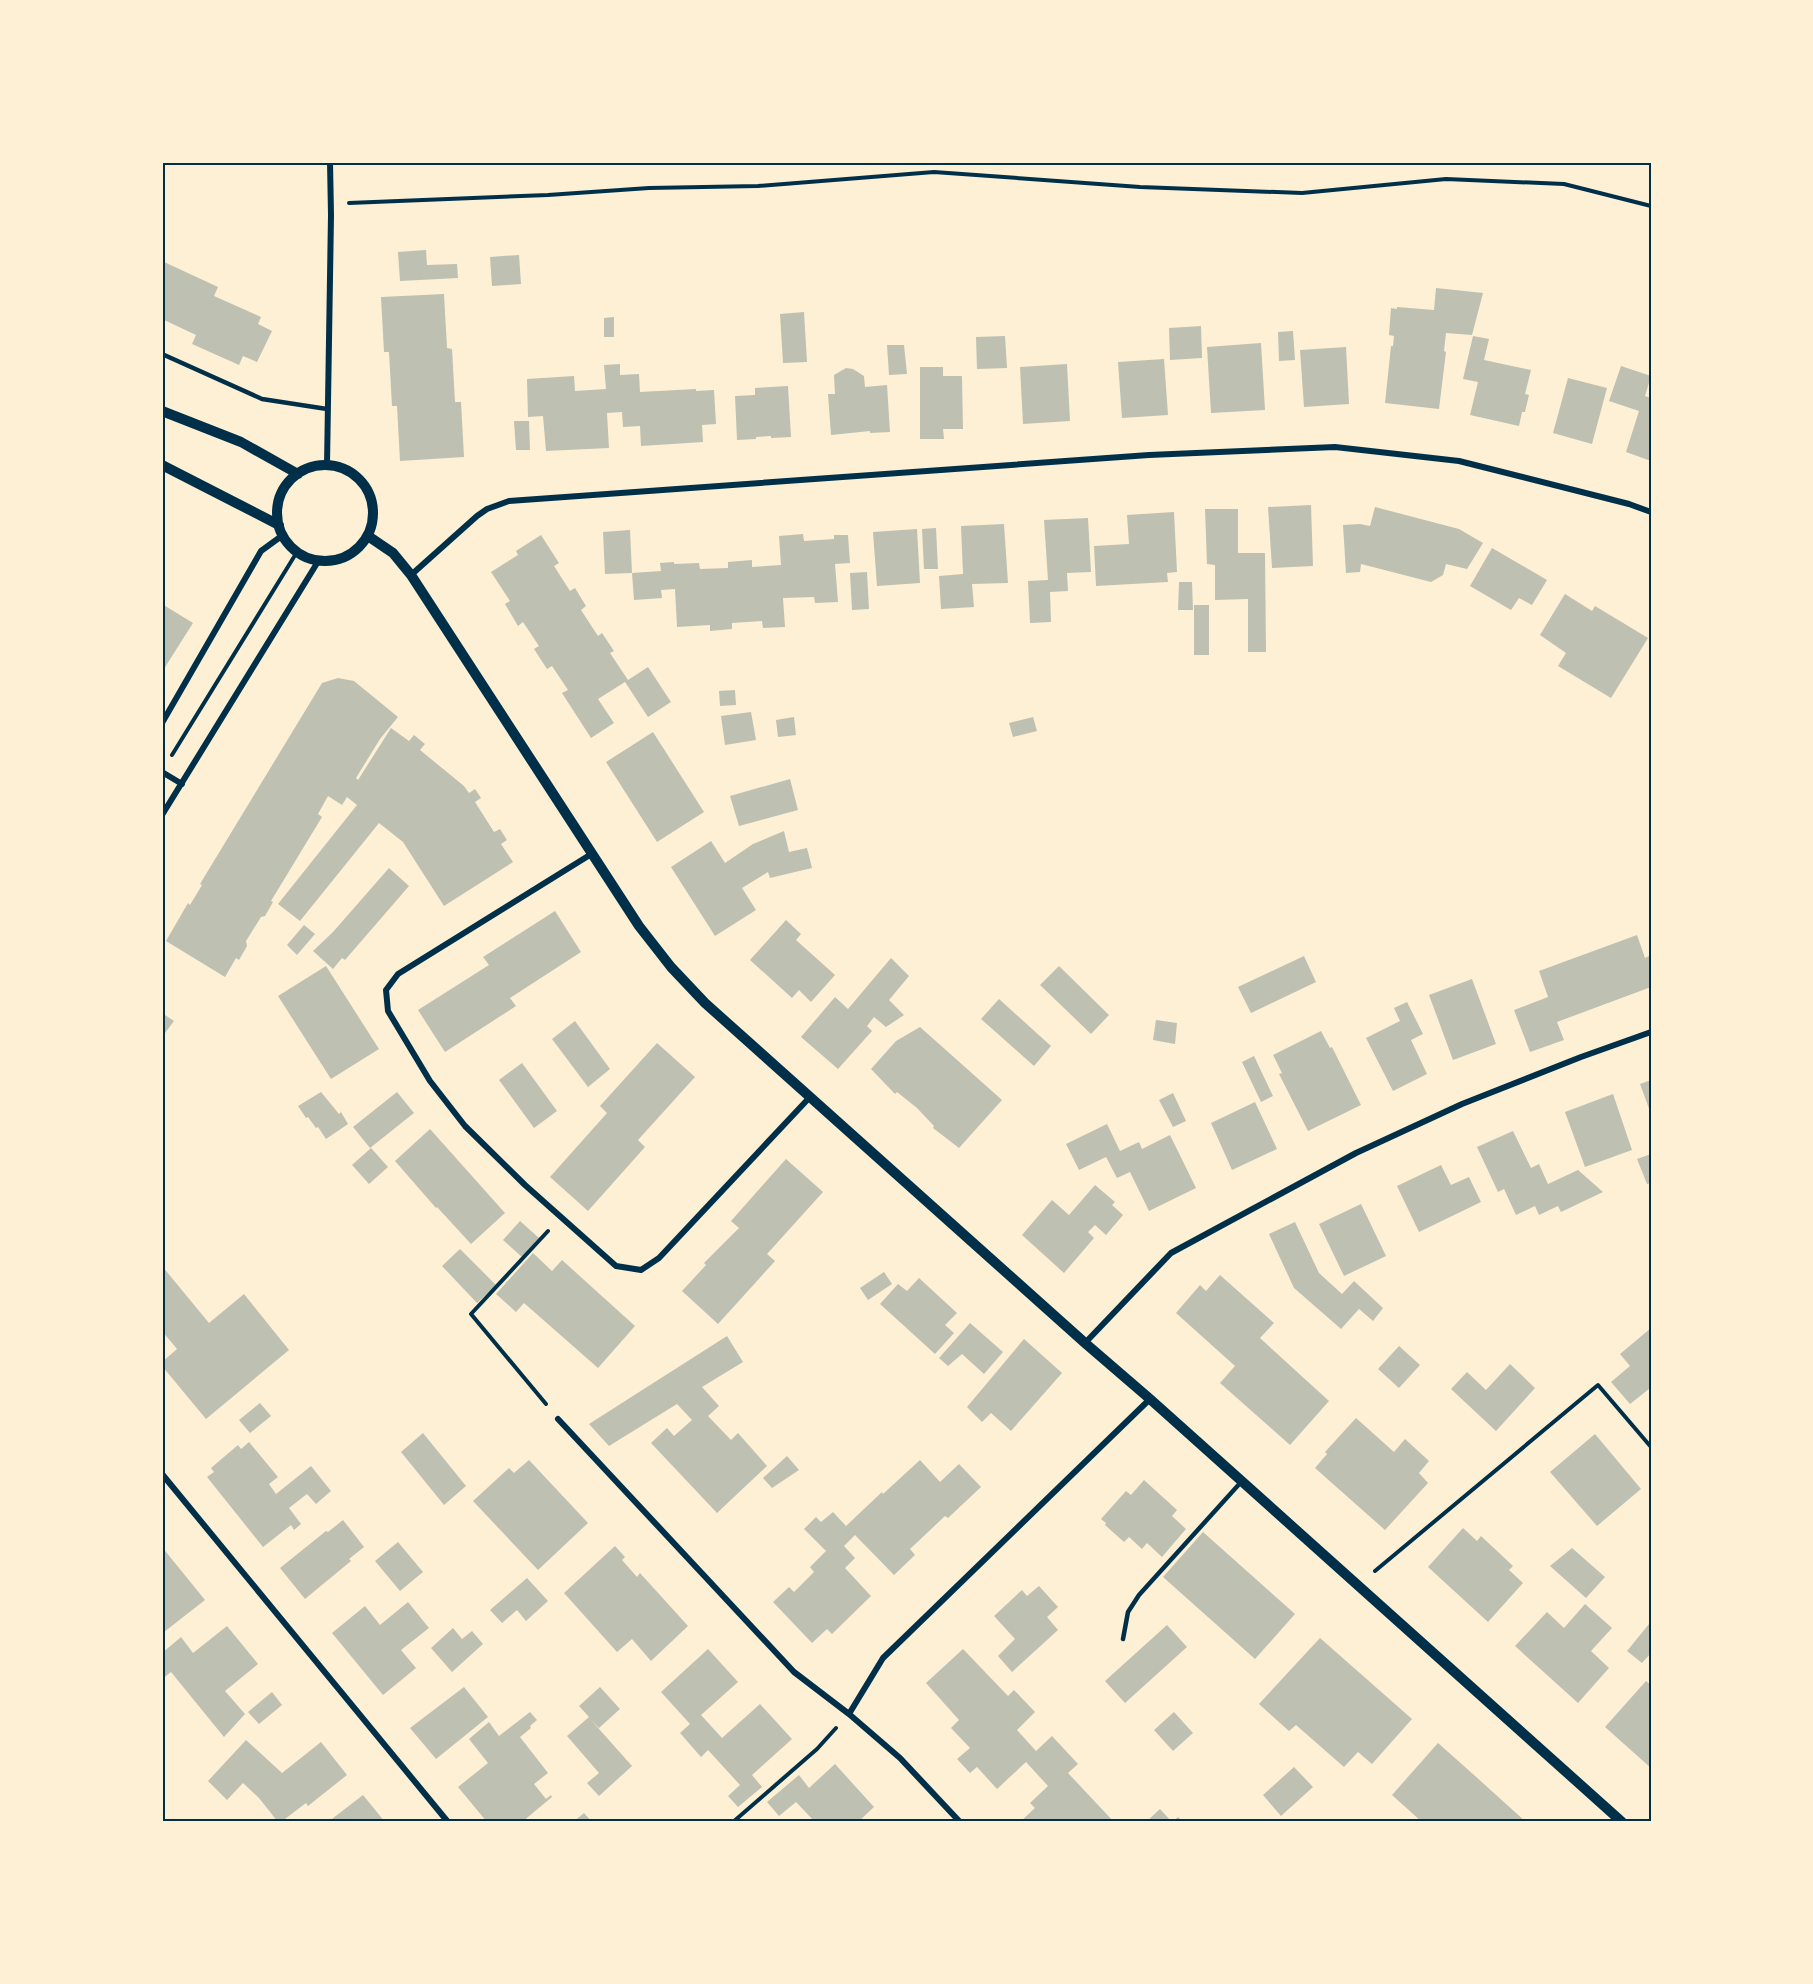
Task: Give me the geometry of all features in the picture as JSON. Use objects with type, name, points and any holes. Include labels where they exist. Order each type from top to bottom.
[{"type":"street","points":[[327,465],[330,162]]},
{"type":"street","points":[[162,411],[241,442],[298,474]]},
{"type":"street","points":[[411,575],[477,516],[487,509],[509,501],[1149,455],[1335,447],[1459,461],[1617,501],[1651,512]]},
{"type":"street","points":[[162,465],[281,530],[297,551],[309,558],[336,559],[348,555],[368,536],[373,517],[371,498],[367,489],[354,474],[346,469],[327,465],[312,467],[298,474],[288,483],[281,494],[278,506],[281,530],[261,552],[162,723]]},
{"type":"street","points":[[368,536],[393,553],[411,575],[639,926],[671,967],[705,1003],[1622,1822]]},
{"type":"street","points":[[162,815],[319,560]]},
{"type":"street","points":[[162,772],[182,784]]},
{"type":"street","points":[[593,853],[398,974],[386,990],[388,1011],[429,1081],[465,1126],[561,1218],[616,1266],[640,1269],[659,1258],[810,1097]]},
{"type":"street","points":[[1085,1343],[1171,1253],[1356,1154],[1462,1104],[1651,1032]]},
{"type":"street","points":[[849,1714],[883,1658],[1150,1399]]},
{"type":"street","points":[[558,1419],[794,1672],[849,1714],[900,1758],[960,1822]]},
{"type":"street","points":[[162,1474],[448,1822]]},
{"type":"lane","points":[[162,354],[262,399],[327,409]]},
{"type":"lane","points":[[1123,1639],[1128,1612],[1139,1595],[1242,1481]]},
{"type":"path","points":[[331,204],[548,195],[649,188],[758,186],[934,172],[1140,187],[1302,193],[1446,179],[1564,184],[1651,206]]},
{"type":"path","points":[[168,761],[297,551]]},
{"type":"path","points":[[558,1419],[471,1314],[561,1218]]},
{"type":"path","points":[[1358,1584],[1598,1385],[1651,1447]]},
{"type":"path","points":[[733,1822],[817,1749],[849,1714]]},
{"type":"building","points":[[426,250],[427,265],[457,264],[458,278],[400,281],[398,252]]},
{"type":"building","points":[[519,255],[521,284],[492,286],[490,257]]},
{"type":"building","points":[[162,261],[218,287],[214,296],[261,317],[258,324],[272,331],[257,362],[243,356],[239,365],[192,344],[196,335],[162,319]]},
{"type":"building","points":[[1436,288],[1483,293],[1472,335],[1446,333],[1439,409],[1385,403],[1394,336],[1389,335],[1391,308],[1434,310]]},
{"type":"building","points":[[444,294],[447,348],[452,349],[455,402],[461,402],[464,457],[400,461],[397,406],[392,406],[389,352],[384,352],[381,297]]},
{"type":"building","points":[[804,312],[807,362],[783,363],[780,314]]},
{"type":"building","points":[[614,317],[614,337],[604,337],[604,318]]},
{"type":"building","points":[[1201,326],[1202,358],[1170,360],[1169,328]]},
{"type":"building","points":[[1293,331],[1295,360],[1279,361],[1278,332]]},
{"type":"building","points":[[1005,336],[1007,368],[977,369],[976,337]]},
{"type":"building","points":[[1473,336],[1489,339],[1484,360],[1531,370],[1525,394],[1529,395],[1519,426],[1470,415],[1478,382],[1463,379]]},
{"type":"building","points":[[1261,343],[1265,410],[1211,413],[1207,347]]},
{"type":"building","points":[[887,345],[904,345],[907,374],[889,375]]},
{"type":"building","points":[[1346,347],[1349,404],[1304,407],[1300,350]]},
{"type":"building","points":[[1164,359],[1168,415],[1122,418],[1118,362]]},
{"type":"building","points":[[620,364],[620,375],[639,374],[640,392],[714,390],[716,424],[702,425],[703,442],[641,446],[640,426],[623,427],[622,412],[607,413],[609,448],[546,451],[543,416],[528,417],[527,379],[574,376],[575,391],[606,389],[604,365]]},
{"type":"building","points":[[1067,364],[1070,421],[1023,424],[1020,367]]},
{"type":"building","points":[[1621,366],[1651,376],[1645,396],[1651,398],[1651,461],[1626,452],[1639,411],[1609,401]]},
{"type":"building","points":[[920,367],[943,367],[943,376],[962,376],[963,429],[943,429],[944,439],[920,439]]},
{"type":"building","points":[[846,368],[853,369],[864,376],[865,387],[887,385],[890,432],[870,433],[870,431],[831,435],[828,394],[835,394],[834,375]]},
{"type":"building","points":[[1568,378],[1607,388],[1592,444],[1553,433]]},
{"type":"building","points":[[788,386],[791,437],[771,438],[771,436],[737,440],[735,396],[755,395],[755,388]]},
{"type":"building","points":[[514,421],[529,421],[530,450],[516,450]]},
{"type":"building","points":[[1311,505],[1313,566],[1272,568],[1268,507]]},
{"type":"building","points":[[1375,507],[1459,529],[1483,543],[1467,569],[1446,564],[1443,575],[1431,582],[1361,564],[1360,572],[1346,573],[1343,525],[1370,526]]},
{"type":"building","points":[[1205,509],[1238,509],[1238,553],[1265,553],[1266,652],[1248,652],[1248,599],[1215,600],[1215,565],[1207,564]]},
{"type":"building","points":[[1174,512],[1177,572],[1167,573],[1168,582],[1096,586],[1094,546],[1129,544],[1127,515]]},
{"type":"building","points":[[1088,518],[1091,572],[1067,573],[1068,591],[1050,592],[1051,622],[1030,623],[1028,581],[1048,580],[1044,520]]},
{"type":"building","points":[[1004,524],[1008,583],[972,584],[974,607],[941,609],[939,576],[963,574],[961,526]]},
{"type":"building","points":[[936,528],[938,569],[924,569],[922,529]]},
{"type":"building","points":[[917,529],[920,583],[877,586],[873,532]]},
{"type":"building","points":[[630,530],[632,573],[605,574],[603,532]]},
{"type":"building","points":[[803,534],[804,541],[834,539],[834,535],[848,535],[850,563],[835,564],[838,602],[815,603],[814,597],[783,598],[785,627],[763,628],[762,621],[732,623],[732,629],[710,631],[710,625],[677,627],[675,589],[661,590],[662,598],[634,600],[632,573],[661,571],[660,563],[674,562],[674,564],[699,563],[700,569],[728,568],[728,562],[752,560],[752,567],[781,565],[779,536]]},
{"type":"building","points":[[541,535],[559,563],[554,566],[570,591],[575,588],[586,606],[581,610],[598,636],[602,633],[614,651],[610,653],[628,680],[648,667],[671,702],[648,717],[625,682],[598,699],[614,723],[591,738],[562,693],[568,690],[552,666],[547,669],[534,649],[539,646],[523,622],[518,626],[505,604],[510,601],[491,572],[518,555],[516,551]]},
{"type":"building","points":[[1492,548],[1547,580],[1532,605],[1519,598],[1511,610],[1470,586]]},
{"type":"building","points":[[867,572],[869,609],[852,610],[850,573]]},
{"type":"building","points":[[1179,582],[1192,582],[1193,610],[1178,610]]},
{"type":"building","points":[[1565,594],[1592,611],[1595,606],[1648,638],[1611,698],[1558,666],[1566,653],[1540,635]]},
{"type":"building","points":[[162,604],[193,623],[162,672]]},
{"type":"building","points":[[1194,605],[1209,605],[1209,655],[1194,655]]},
{"type":"building","points":[[338,678],[354,681],[398,717],[380,739],[356,778],[358,780],[391,728],[409,741],[414,735],[425,744],[420,750],[464,786],[469,793],[475,789],[481,798],[475,802],[494,832],[500,829],[507,840],[501,844],[513,862],[444,906],[403,842],[379,823],[300,921],[278,904],[357,805],[347,797],[342,805],[328,796],[318,814],[322,817],[271,901],[273,902],[265,916],[261,917],[246,941],[247,946],[239,960],[236,958],[225,977],[166,941],[188,903],[190,905],[202,885],[200,884],[322,683]]},
{"type":"building","points":[[735,690],[736,705],[720,706],[719,691]]},
{"type":"building","points":[[751,712],[756,740],[725,745],[721,716]]},
{"type":"building","points":[[794,717],[796,735],[778,737],[776,720]]},
{"type":"building","points":[[1033,717],[1037,731],[1013,737],[1009,723]]},
{"type":"building","points":[[653,732],[704,812],[657,842],[606,762]]},
{"type":"building","points":[[790,779],[798,810],[739,826],[730,796]]},
{"type":"building","points":[[784,831],[789,852],[807,848],[812,868],[770,878],[768,872],[742,888],[756,910],[715,936],[671,867],[711,841],[725,863],[753,844]]},
{"type":"building","points":[[389,868],[409,886],[345,960],[342,958],[333,969],[313,951],[333,932]]},
{"type":"building","points":[[555,911],[581,952],[510,998],[516,1006],[445,1052],[418,1010],[489,965],[483,957]]},
{"type":"building","points":[[786,920],[801,934],[796,940],[835,975],[811,1002],[799,990],[792,998],[750,960]]},
{"type":"building","points":[[304,925],[315,934],[297,955],[287,945]]},
{"type":"building","points":[[1637,935],[1645,958],[1651,955],[1651,987],[1557,1022],[1564,1040],[1530,1052],[1514,1010],[1548,997],[1539,971]]},
{"type":"building","points":[[1304,956],[1316,982],[1251,1013],[1238,987]]},
{"type":"building","points":[[891,958],[909,976],[889,1000],[904,1015],[886,1027],[874,1017],[867,1026],[872,1031],[838,1069],[801,1037],[835,997],[848,1009]]},
{"type":"building","points":[[326,966],[379,1049],[331,1079],[278,996]]},
{"type":"building","points":[[1059,966],[1109,1015],[1091,1034],[1040,985]]},
{"type":"building","points":[[1472,979],[1496,1044],[1453,1060],[1429,995]]},
{"type":"building","points":[[999,999],[1051,1046],[1034,1066],[981,1019]]},
{"type":"building","points":[[1407,1002],[1423,1034],[1411,1040],[1427,1074],[1393,1091],[1366,1038],[1400,1021],[1394,1008]]},
{"type":"building","points":[[162,1013],[174,1021],[162,1037]]},
{"type":"building","points":[[1156,1020],[1177,1023],[1175,1044],[1153,1040]]},
{"type":"building","points":[[575,1021],[610,1069],[588,1087],[552,1039]]},
{"type":"building","points":[[920,1027],[1002,1100],[959,1148],[933,1128],[934,1126],[917,1108],[897,1092],[895,1094],[871,1069],[896,1041]]},
{"type":"building","points":[[1321,1031],[1330,1048],[1332,1047],[1361,1105],[1308,1131],[1279,1074],[1282,1073],[1273,1055]]},
{"type":"building","points":[[657,1043],[695,1077],[638,1140],[645,1147],[588,1211],[550,1177],[607,1113],[600,1106]]},
{"type":"building","points":[[1254,1056],[1273,1096],[1261,1102],[1242,1062]]},
{"type":"building","points":[[522,1063],[557,1111],[534,1128],[499,1080]]},
{"type":"building","points":[[1651,1080],[1651,1114],[1640,1084]]},
{"type":"building","points":[[321,1092],[339,1114],[341,1112],[348,1124],[326,1139],[298,1106]]},
{"type":"building","points":[[397,1092],[414,1113],[370,1148],[353,1127]]},
{"type":"building","points":[[1173,1093],[1186,1121],[1173,1127],[1159,1100]]},
{"type":"building","points":[[1613,1094],[1632,1150],[1585,1167],[1565,1112]]},
{"type":"building","points":[[1255,1102],[1277,1149],[1232,1170],[1211,1123]]},
{"type":"building","points":[[1107,1124],[1120,1151],[1139,1142],[1142,1149],[1170,1135],[1196,1188],[1149,1211],[1130,1172],[1117,1178],[1106,1157],[1079,1170],[1066,1144]]},
{"type":"building","points":[[430,1129],[505,1213],[471,1244],[395,1161]]},
{"type":"building","points":[[1513,1131],[1531,1168],[1539,1164],[1548,1184],[1578,1170],[1603,1192],[1561,1212],[1558,1206],[1539,1215],[1535,1206],[1516,1215],[1504,1189],[1498,1192],[1477,1147]]},
{"type":"building","points":[[371,1148],[388,1167],[369,1184],[352,1165]]},
{"type":"building","points":[[1651,1154],[1651,1183],[1647,1184],[1637,1159]]},
{"type":"building","points":[[786,1159],[823,1192],[767,1254],[775,1261],[718,1324],[682,1291],[706,1265],[704,1263],[739,1228],[731,1221]]},
{"type":"building","points":[[1441,1165],[1451,1185],[1469,1177],[1481,1202],[1419,1232],[1397,1186]]},
{"type":"building","points":[[1095,1185],[1115,1202],[1112,1205],[1123,1215],[1106,1235],[1095,1225],[1088,1232],[1094,1238],[1064,1273],[1022,1235],[1052,1200],[1069,1215]]},
{"type":"building","points":[[1361,1204],[1386,1256],[1344,1276],[1319,1224]]},
{"type":"building","points":[[520,1221],[539,1238],[522,1257],[503,1240]]},
{"type":"building","points":[[1295,1222],[1319,1273],[1342,1294],[1354,1281],[1383,1308],[1373,1321],[1359,1309],[1341,1329],[1294,1288],[1269,1234]]},
{"type":"building","points":[[460,1249],[496,1285],[477,1303],[442,1266]]},
{"type":"building","points":[[533,1253],[552,1271],[562,1260],[635,1326],[598,1368],[524,1303],[516,1312],[496,1294]]},
{"type":"building","points":[[162,1266],[209,1323],[244,1294],[289,1350],[206,1419],[162,1366],[162,1362],[177,1349],[162,1331]]},
{"type":"building","points":[[884,1272],[892,1284],[868,1300],[860,1288]]},
{"type":"building","points":[[1220,1275],[1274,1323],[1260,1338],[1329,1401],[1290,1445],[1220,1383],[1235,1366],[1176,1313],[1200,1285],[1206,1291]]},
{"type":"building","points":[[919,1278],[957,1313],[945,1325],[954,1333],[935,1354],[880,1304],[898,1284],[907,1291]]},
{"type":"building","points":[[970,1323],[1003,1352],[984,1374],[962,1354],[948,1366],[939,1358]]},
{"type":"building","points":[[1651,1328],[1651,1392],[1649,1389],[1630,1404],[1611,1382],[1630,1366],[1620,1354]]},
{"type":"building","points":[[727,1336],[743,1362],[702,1387],[719,1406],[708,1416],[731,1440],[738,1433],[767,1466],[717,1513],[651,1443],[667,1428],[674,1436],[692,1420],[677,1404],[609,1446],[589,1424]]},
{"type":"building","points":[[1024,1339],[1062,1373],[1011,1431],[991,1413],[982,1422],[967,1407]]},
{"type":"building","points":[[1399,1346],[1420,1365],[1399,1388],[1378,1369]]},
{"type":"building","points":[[1510,1364],[1535,1388],[1496,1431],[1451,1389],[1467,1372],[1486,1390]]},
{"type":"building","points":[[260,1403],[271,1416],[250,1433],[239,1420]]},
{"type":"building","points":[[1356,1418],[1394,1452],[1405,1439],[1429,1461],[1419,1473],[1428,1483],[1385,1530],[1315,1468],[1327,1454],[1325,1452]]},
{"type":"building","points":[[423,1433],[466,1486],[444,1505],[401,1452]]},
{"type":"building","points":[[1595,1434],[1641,1489],[1597,1526],[1550,1472]]},
{"type":"building","points":[[249,1442],[278,1477],[269,1484],[276,1494],[311,1466],[331,1491],[316,1504],[307,1494],[289,1508],[301,1524],[294,1530],[291,1525],[263,1547],[207,1477],[214,1472],[211,1468],[238,1445],[241,1449]]},
{"type":"building","points":[[787,1456],[799,1470],[772,1488],[763,1478]]},
{"type":"building","points":[[529,1460],[588,1523],[538,1570],[473,1501],[509,1468],[514,1473]]},
{"type":"building","points":[[920,1460],[940,1482],[959,1464],[981,1487],[948,1518],[945,1516],[910,1549],[915,1555],[894,1575],[855,1535],[844,1546],[855,1558],[845,1568],[871,1596],[832,1634],[827,1629],[812,1643],[773,1602],[789,1587],[794,1592],[814,1572],[810,1567],[826,1551],[804,1529],[816,1517],[821,1522],[833,1512],[846,1526]]},
{"type":"building","points":[[1144,1480],[1177,1510],[1172,1516],[1186,1529],[1162,1557],[1147,1543],[1142,1549],[1129,1537],[1124,1542],[1101,1519],[1126,1491],[1131,1495]]},
{"type":"building","points":[[343,1520],[364,1547],[349,1559],[351,1561],[305,1599],[280,1568]]},
{"type":"building","points":[[1463,1528],[1477,1541],[1481,1536],[1513,1566],[1509,1570],[1523,1583],[1488,1622],[1428,1567]]},
{"type":"building","points":[[1203,1532],[1295,1614],[1255,1659],[1163,1577]]},
{"type":"building","points":[[398,1542],[423,1572],[400,1591],[375,1561]]},
{"type":"building","points":[[615,1546],[625,1557],[622,1560],[637,1577],[640,1573],[688,1626],[651,1661],[632,1639],[617,1652],[564,1593]]},
{"type":"building","points":[[162,1547],[205,1600],[164,1632],[162,1629]]},
{"type":"building","points":[[1572,1548],[1605,1577],[1586,1598],[1550,1566]]},
{"type":"building","points":[[527,1578],[548,1601],[526,1621],[517,1610],[502,1623],[490,1610]]},
{"type":"building","points":[[1039,1586],[1058,1607],[1047,1617],[1058,1630],[1012,1672],[998,1656],[1015,1639],[994,1616],[1022,1590],[1027,1596]]},
{"type":"building","points":[[408,1602],[429,1628],[401,1650],[416,1668],[383,1695],[332,1633],[365,1606],[380,1625]]},
{"type":"building","points":[[1585,1604],[1612,1628],[1591,1651],[1609,1668],[1578,1703],[1515,1646],[1547,1612],[1564,1628]]},
{"type":"building","points":[[1649,1624],[1651,1626],[1651,1653],[1642,1663],[1627,1651]]},
{"type":"building","points":[[1167,1625],[1187,1647],[1125,1703],[1105,1681]]},
{"type":"building","points":[[227,1626],[258,1664],[225,1691],[245,1714],[224,1737],[171,1672],[162,1679],[162,1653],[181,1637],[193,1653]]},
{"type":"building","points":[[453,1628],[462,1639],[472,1631],[483,1644],[452,1672],[431,1648]]},
{"type":"building","points":[[1320,1638],[1412,1719],[1372,1764],[1358,1752],[1344,1767],[1296,1725],[1289,1731],[1259,1704]]},
{"type":"building","points":[[708,1649],[738,1682],[701,1715],[722,1738],[760,1704],[792,1739],[752,1775],[762,1787],[738,1807],[728,1796],[740,1785],[708,1750],[701,1757],[680,1733],[690,1724],[661,1692]]},
{"type":"building","points":[[963,1649],[1008,1696],[1014,1690],[1035,1712],[1017,1730],[1036,1751],[1052,1736],[1078,1764],[1068,1773],[1114,1822],[1020,1822],[1035,1808],[1030,1803],[1048,1786],[1026,1762],[997,1789],[977,1767],[970,1773],[957,1759],[970,1748],[951,1728],[959,1720],[926,1683]]},
{"type":"building","points":[[1646,1681],[1651,1685],[1651,1768],[1605,1727]]},
{"type":"building","points":[[464,1687],[488,1717],[436,1759],[410,1728]]},
{"type":"building","points":[[600,1687],[620,1709],[599,1728],[591,1720],[632,1766],[599,1796],[587,1783],[599,1773],[567,1736],[589,1717],[579,1706]]},
{"type":"building","points":[[272,1692],[282,1705],[259,1724],[248,1712]]},
{"type":"building","points":[[530,1712],[537,1720],[520,1737],[548,1773],[534,1784],[546,1799],[551,1795],[552,1797],[522,1822],[487,1822],[458,1787],[488,1763],[469,1739],[489,1722],[499,1736]]},
{"type":"building","points":[[1174,1712],[1193,1733],[1173,1751],[1154,1730]]},
{"type":"building","points":[[246,1740],[282,1773],[321,1742],[347,1775],[308,1806],[306,1803],[278,1822],[259,1798],[243,1783],[227,1800],[208,1781]]},
{"type":"building","points":[[1438,1743],[1526,1822],[1422,1822],[1392,1795]]},
{"type":"building","points":[[835,1764],[874,1807],[858,1822],[815,1822],[796,1802],[779,1816],[767,1802],[799,1775],[809,1788]]},
{"type":"building","points":[[1294,1767],[1313,1787],[1281,1816],[1263,1795]]},
{"type":"building","points":[[363,1795],[385,1822],[328,1822]]},
{"type":"building","points":[[1160,1809],[1172,1822],[1146,1822]]},
{"type":"building","points":[[584,1813],[592,1822],[573,1822]]},
{"type":"building","points":[[1178,1817],[1183,1822],[1172,1822]]}]
